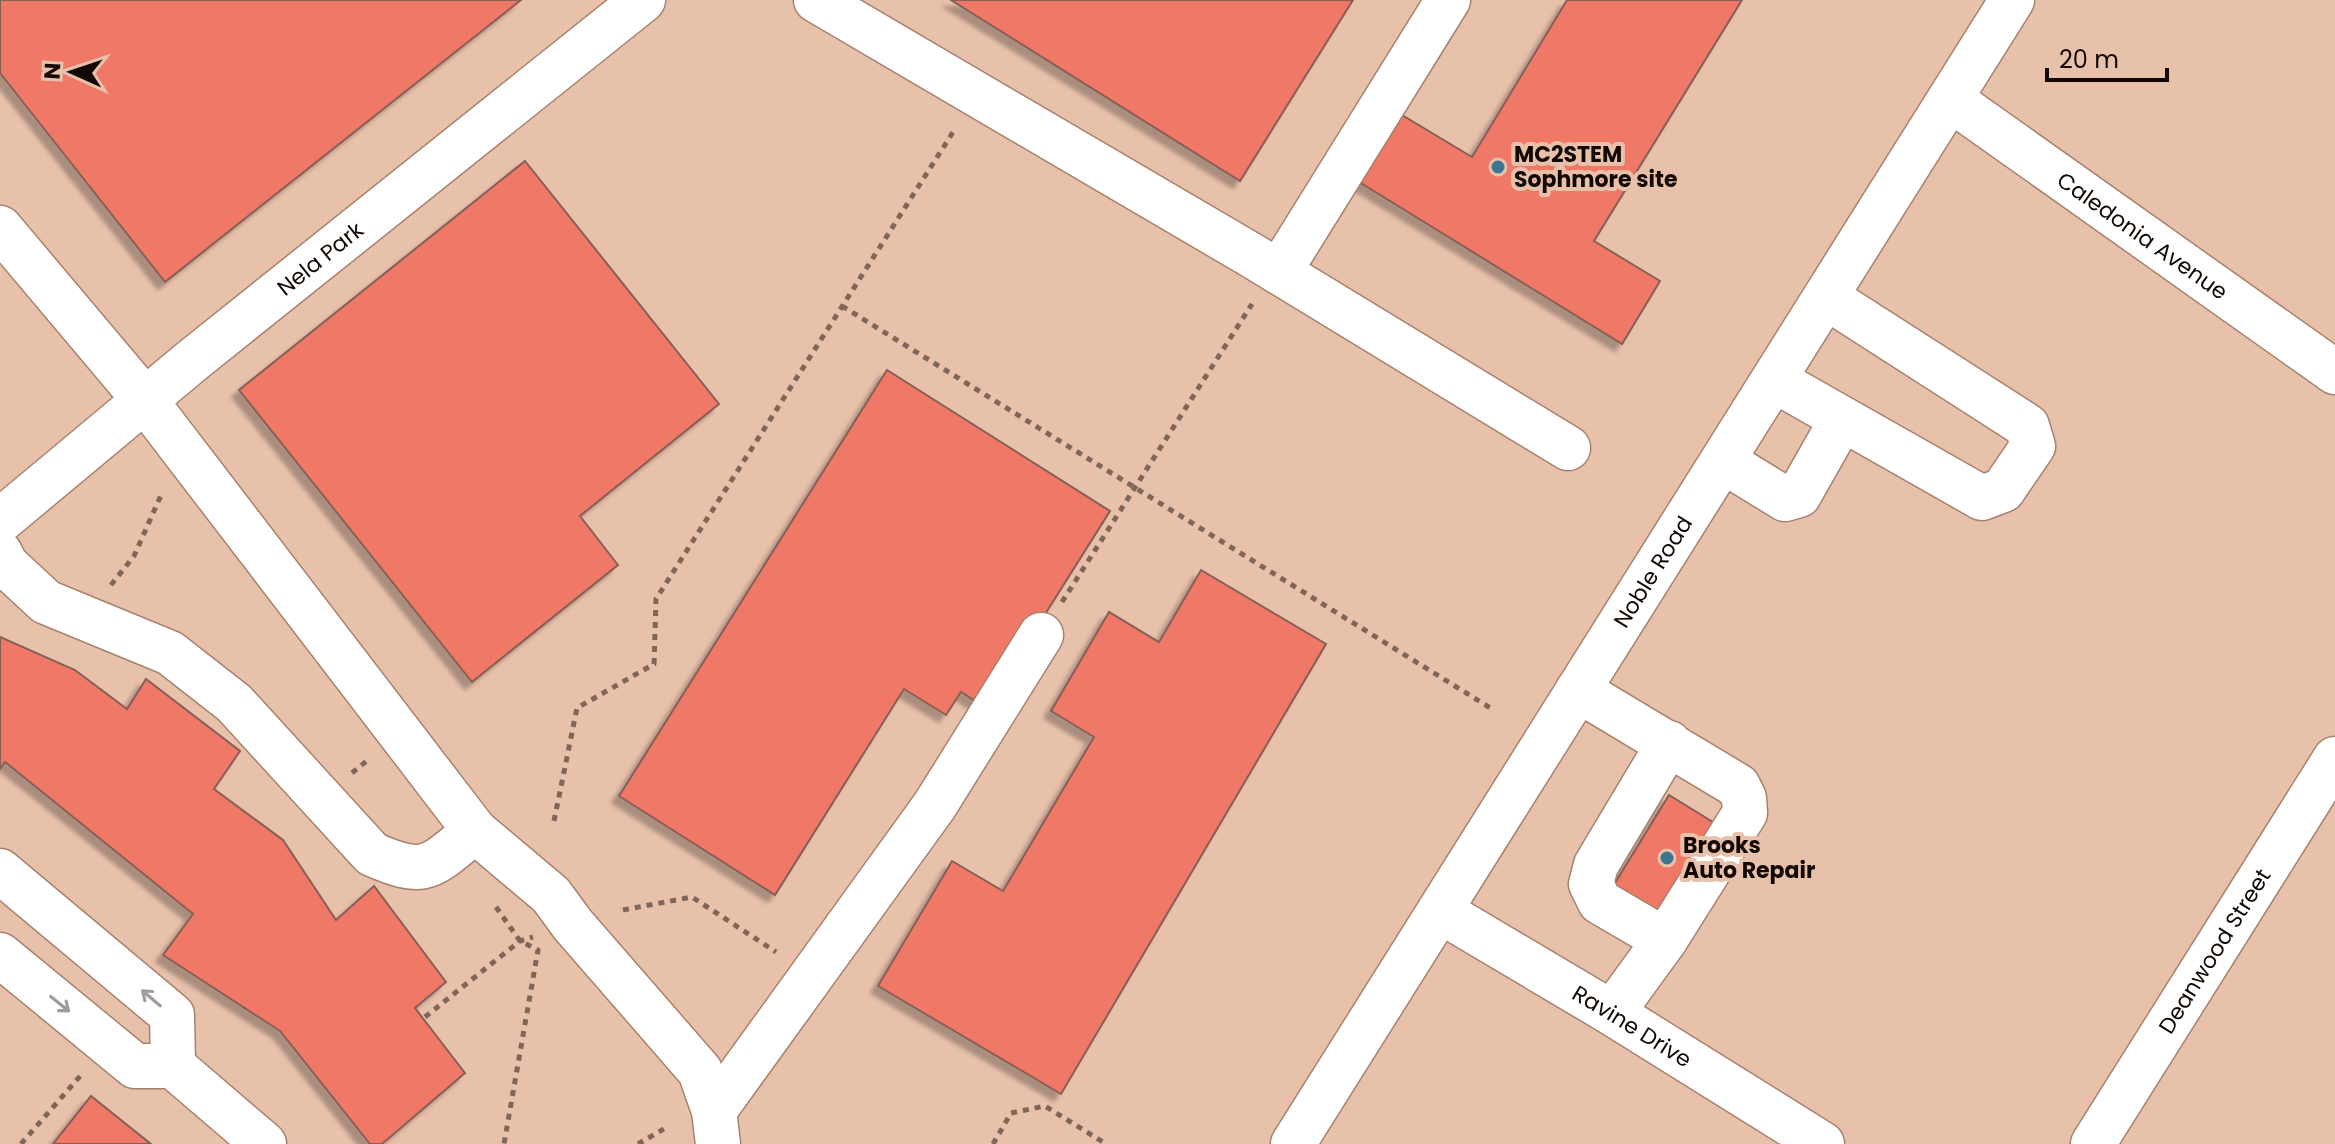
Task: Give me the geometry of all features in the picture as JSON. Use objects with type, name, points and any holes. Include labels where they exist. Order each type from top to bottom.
[{"type":"main road","name":"Nela Park","points":[[0,521],[144,399],[643,0]]},
{"type":"main road","points":[[816,0],[1267,286],[1568,448]]},
{"type":"main road","points":[[1267,286],[1448,0]]},
{"type":"main road","name":"Noble Road","points":[[1293,1144],[2012,0]]},
{"type":"main road","name":"Caledonia Avenue","points":[[1950,99],[2335,372]]},
{"type":"main road","points":[[0,228],[144,399],[475,831],[551,895],[573,925],[700,1071],[716,1128]]},
{"type":"main road","points":[[1774,380],[1982,498],[2003,490],[2033,446],[2027,426],[1826,297]]},
{"type":"main road","points":[[1723,461],[1785,499],[1799,495],[1842,419]]},
{"type":"main road","points":[[0,553],[6,565],[46,602],[170,653],[234,703],[372,854],[401,867],[431,866],[475,831]]},
{"type":"main road","points":[[716,1128],[935,805],[1041,635]]},
{"type":"main road","points":[[1578,690],[1738,786],[1744,798],[1745,813],[1665,940],[1612,1013]]},
{"type":"main road","points":[[1665,940],[1600,902],[1591,884],[1596,865],[1669,743]]},
{"type":"main road","name":"Deanwood Street","points":[[2093,1144],[2335,759]]},
{"type":"main road","points":[[0,871],[172,1015],[173,1066]]},
{"type":"main road","name":"Ravine Drive","points":[[1440,911],[1612,1013],[1822,1144]]},
{"type":"main road","points":[[0,955],[135,1066],[173,1066],[264,1144]]},
{"type":"path","points":[[554,821],[577,708],[654,664],[656,599],[956,126]]},
{"type":"path","points":[[1041,635],[1267,286]]},
{"type":"path","points":[[842,306],[1492,709]]},
{"type":"path","points":[[104,596],[134,556],[163,491]]},
{"type":"path","points":[[623,910],[692,897],[785,957]]},
{"type":"path","points":[[490,899],[520,941],[538,950],[504,1144]]},
{"type":"path","points":[[425,1017],[520,941]]},
{"type":"path","points":[[21,1144],[90,1064]]},
{"type":"path","points":[[993,1144],[1011,1113],[1045,1106],[1106,1144]]},
{"type":"path","points":[[638,1144],[669,1126]]},
{"type":"building","points":[[0,0],[521,0],[165,282],[0,73]]},
{"type":"building","points":[[951,0],[1353,0],[1240,181]]},
{"type":"building","name":"MC2STEM Sophmore site","points":[[1567,0],[1742,0],[1594,241],[1660,281],[1622,344],[1351,177],[1392,109],[1472,157]]},
{"type":"building","points":[[525,161],[719,404],[580,516],[618,565],[472,682],[239,390]]},
{"type":"building","points":[[887,370],[1110,511],[986,708],[961,692],[946,715],[904,689],[775,895],[619,796]]},
{"type":"building","points":[[1201,570],[1326,644],[1061,1094],[878,986],[952,861],[1003,891],[1094,737],[1051,711],[1109,612],[1159,642]]},
{"type":"building","points":[[0,637],[75,670],[127,709],[146,679],[240,751],[214,789],[283,840],[336,920],[374,886],[446,982],[415,1008],[465,1073],[382,1144],[370,1144],[280,1031],[163,955],[193,914],[5,762],[0,769]]},
{"type":"building","name":"Brooks Auto Repair","points":[[1669,795],[1721,827],[1664,920],[1612,888]]},
{"type":"building","points":[[91,1096],[151,1144],[53,1144]]},
{"type":"place","name":"MC2STEM Sophmore site","points":[[1498,167]]},
{"type":"place","name":"Brooks Auto Repair","points":[[1667,858]]}]
